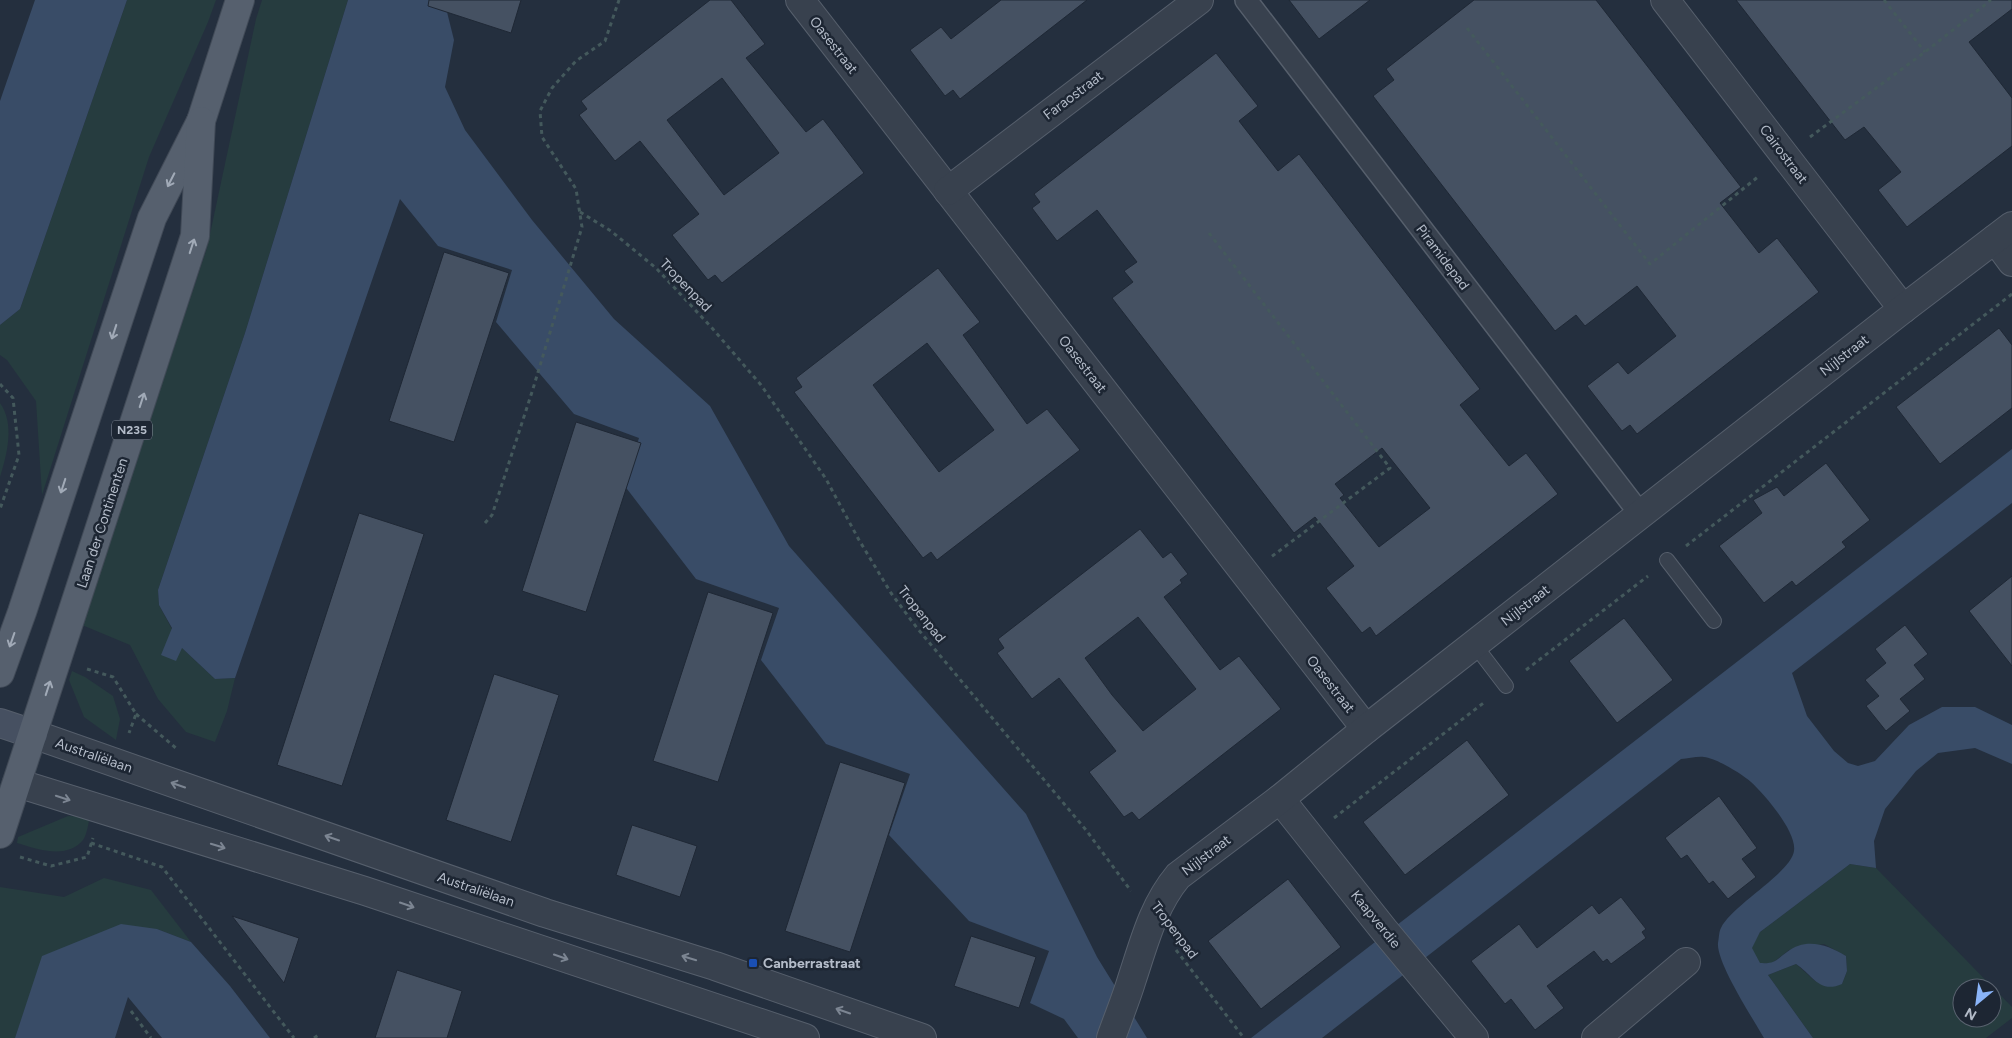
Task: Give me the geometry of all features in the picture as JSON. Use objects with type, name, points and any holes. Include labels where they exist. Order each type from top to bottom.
[{"type":"main road","name":"Laan der Continenten","points":[[0,673],[152,218],[201,121],[240,0]]},
{"type":"main road","name":"Laan der Continenten","points":[[0,834],[8,780],[32,734],[195,236],[201,121]]},
{"type":"main road","points":[[0,723],[32,734]]},
{"type":"street","name":"Oasestraat","points":[[800,0],[1366,729]]},
{"type":"street","name":"Faraostraat","points":[[948,191],[1199,0]]},
{"type":"street","name":"Piramidepad","points":[[1246,0],[1641,515]]},
{"type":"street","name":"Cairostraat","points":[[1666,0],[1903,309]]},
{"type":"street","name":"Nijlstraat","points":[[1111,1038],[1152,918],[1168,888],[1178,876],[1280,799],[1474,644],[2003,233]]},
{"type":"street","points":[[2003,233],[2012,262]]},
{"type":"street","name":"Australiëlaan","points":[[32,734],[545,913],[715,966],[881,1032],[922,1038]]},
{"type":"street","points":[[8,780],[365,891],[805,1038]]},
{"type":"street","name":"Kaapverdie","points":[[1280,799],[1384,930],[1474,1038]]},
{"type":"street","points":[[365,891],[378,854]]},
{"type":"street","points":[[534,948],[545,913]]},
{"type":"street","points":[[1596,1038],[1686,962]]},
{"type":"street","points":[[702,1004],[715,966]]},
{"type":"lane","points":[[1668,560],[1714,621]]},
{"type":"lane","points":[[1474,644],[1506,686]]},
{"type":"path","points":[[485,523],[492,515],[582,227],[576,189],[542,137],[540,111],[552,88],[576,61],[605,41],[619,0]]},
{"type":"path","points":[[1884,0],[1925,52]]},
{"type":"path","points":[[1467,28],[1650,264],[1786,155],[1925,52],[1990,0]]},
{"type":"path","name":"Tropenpad","points":[[580,212],[611,231],[656,268],[712,328],[761,385],[826,479],[858,540],[891,593],[912,621],[1086,830],[1243,1037]]},
{"type":"path","points":[[1209,233],[1390,468],[1246,575]]},
{"type":"path","points":[[0,384],[13,398],[19,455],[0,509]]},
{"type":"path","points":[[57,660],[113,677],[136,714],[119,764]]},
{"type":"path","points":[[17,856],[51,866],[87,857],[92,843],[162,867],[294,1038]]},
{"type":"path","points":[[131,1012],[151,1038]]},
{"type":"path","points":[[314,1038],[320,1034]]},
{"type":"green space","points":[[127,0],[216,0],[149,157],[42,495],[36,401],[7,360],[0,355],[0,325],[20,309]]},
{"type":"green space","points":[[262,0],[348,0],[245,333],[158,590],[159,605],[182,648],[215,679],[235,678],[227,711],[215,742],[186,732],[158,699],[130,645],[82,625],[207,248],[256,19]]},
{"type":"green space","points":[[0,403],[5,411],[7,420],[8,439],[0,477]]},
{"type":"green space","points":[[72,671],[85,677],[113,696],[120,719],[116,740],[84,717],[69,680]]},
{"type":"green space","points":[[68,816],[90,817],[84,838],[76,846],[68,850],[51,851],[17,843],[18,837]]},
{"type":"green space","points":[[1850,864],[1876,868],[1984,978],[1952,978],[1952,1028],[1999,1028],[1986,1038],[1813,1038],[1768,975],[1796,964],[1815,981],[1842,984],[1847,971],[1846,956],[1824,944],[1789,950],[1771,964],[1759,963],[1751,948],[1760,932]]},
{"type":"green space","points":[[104,878],[151,890],[191,942],[157,929],[43,956],[15,1038],[0,1038],[0,887],[64,897]]},
{"type":"green space","points":[[2002,997],[2012,1007],[2012,1018],[2002,1026]]},
{"type":"water","points":[[35,0],[127,0],[20,309],[0,325],[0,101]]},
{"type":"water","points":[[348,0],[451,0],[447,12],[454,40],[445,87],[465,130],[532,220],[614,319],[710,406],[789,546],[1026,814],[1097,957],[1147,1038],[1078,1038],[1064,1019],[1030,1003],[1049,951],[969,921],[889,835],[910,774],[826,744],[761,660],[779,608],[696,579],[624,485],[639,438],[574,414],[496,322],[512,270],[438,246],[400,199],[235,678],[215,679],[182,648],[176,661],[161,655],[172,628],[159,605],[158,590],[245,333]]},
{"type":"water","points":[[2012,449],[2012,503],[1792,673],[1807,716],[1834,751],[1848,763],[1858,766],[1875,761],[1909,725],[1942,707],[1975,707],[2012,725],[2012,764],[1975,748],[1938,753],[1916,771],[1885,809],[1874,841],[1876,868],[1850,864],[1760,932],[1752,948],[1760,963],[1772,962],[1794,947],[1809,944],[1824,946],[1846,956],[1847,971],[1842,984],[1834,986],[1822,985],[1796,964],[1768,975],[1813,1038],[1764,1038],[1736,991],[1723,963],[1718,943],[1721,928],[1737,909],[1783,869],[1794,851],[1794,843],[1779,814],[1751,782],[1722,763],[1701,757],[1681,759],[1322,1038],[1251,1038]]},
{"type":"water","points":[[121,924],[157,929],[191,942],[230,986],[270,1038],[162,1038],[128,997],[115,1038],[15,1038],[42,956]]},
{"type":"building","points":[[429,0],[521,0],[511,33],[428,6]]},
{"type":"building","points":[[710,0],[731,0],[765,44],[746,58],[806,132],[823,119],[864,173],[722,283],[715,275],[708,280],[672,235],[699,214],[640,141],[615,161],[579,115],[587,109],[581,101]],"holes":[[[722,78],[779,153],[724,195],[667,120]]]},
{"type":"building","points":[[1001,0],[1087,0],[960,99],[953,90],[945,96],[910,50],[941,27],[951,39]]},
{"type":"building","points":[[1289,0],[1370,0],[1319,39]]},
{"type":"building","points":[[1474,0],[1596,0],[1741,187],[1720,203],[1759,253],[1777,238],[1819,292],[1637,434],[1630,425],[1622,431],[1587,386],[1618,362],[1628,374],[1676,336],[1637,286],[1585,326],[1576,315],[1555,331],[1373,96],[1394,80],[1386,69]]},
{"type":"building","points":[[1736,0],[2012,0],[2012,9],[1969,42],[2012,98],[2012,146],[1907,227],[1878,190],[1901,172],[1864,127],[1845,140]]},
{"type":"building","points":[[1216,53],[1258,106],[1239,121],[1278,171],[1299,154],[1480,389],[1460,405],[1509,466],[1526,453],[1558,494],[1376,636],[1370,627],[1362,633],[1326,588],[1354,566],[1315,517],[1294,533],[1112,298],[1133,282],[1124,271],[1137,262],[1097,210],[1057,241],[1032,208],[1040,202],[1034,194]],"holes":[[[1382,448],[1430,508],[1379,547],[1340,498],[1344,495],[1335,484]]]},
{"type":"building","points":[[444,252],[509,273],[454,442],[389,421]]},
{"type":"building","points":[[938,268],[980,322],[963,335],[1027,424],[1047,409],[1080,450],[937,560],[931,552],[923,558],[794,392],[802,387],[796,378]],"holes":[[[927,343],[994,430],[939,472],[873,385]]]},
{"type":"building","points":[[1999,328],[2012,345],[2012,408],[1940,464],[1896,407]]},
{"type":"building","points":[[576,422],[641,443],[586,612],[522,591]]},
{"type":"building","points":[[1826,463],[1870,520],[1842,542],[1846,547],[1796,586],[1792,581],[1764,603],[1719,546],[1762,513],[1753,500],[1777,487],[1784,496]]},
{"type":"building","points":[[359,513],[424,534],[342,786],[277,765]]},
{"type":"building","points":[[1140,529],[1163,558],[1171,552],[1188,574],[1180,580],[1182,583],[1164,597],[1220,670],[1239,656],[1281,709],[1139,820],[1132,812],[1124,817],[1089,772],[1116,751],[1059,678],[1032,699],[997,653],[1004,648],[998,639]],"holes":[[[1138,617],[1196,689],[1143,731],[1112,695],[1085,658]]]},
{"type":"building","points":[[2012,576],[2012,666],[1969,611]]},
{"type":"building","points":[[708,592],[773,613],[718,782],[653,761]]},
{"type":"building","points":[[1624,618],[1673,680],[1617,723],[1569,661]]},
{"type":"building","points":[[1905,625],[1928,654],[1914,665],[1925,679],[1900,699],[1910,711],[1886,731],[1866,706],[1879,696],[1865,680],[1886,663],[1875,649]]},
{"type":"building","points":[[494,674],[559,695],[511,842],[446,820]]},
{"type":"building","points":[[1467,740],[1509,795],[1405,875],[1363,822]]},
{"type":"building","points":[[840,762],[905,783],[850,952],[785,931]]},
{"type":"building","points":[[1719,796],[1757,848],[1742,859],[1756,877],[1728,899],[1713,881],[1709,884],[1687,855],[1681,859],[1665,838]]},
{"type":"building","points":[[632,825],[697,846],[680,897],[616,875]]},
{"type":"building","points":[[1288,879],[1341,947],[1261,1009],[1208,941]]},
{"type":"building","points":[[1621,897],[1646,929],[1642,932],[1646,938],[1611,964],[1607,959],[1603,962],[1594,951],[1547,986],[1564,1008],[1535,1030],[1511,999],[1505,1004],[1471,961],[1519,924],[1537,948],[1592,905],[1599,914]]},
{"type":"building","points":[[232,916],[299,938],[284,983]]},
{"type":"building","points":[[971,936],[1036,957],[1019,1008],[954,986]]},
{"type":"building","points":[[397,970],[462,991],[447,1038],[375,1038]]},
{"type":"place","name":"Canberrastraat","points":[[753,963]]}]
